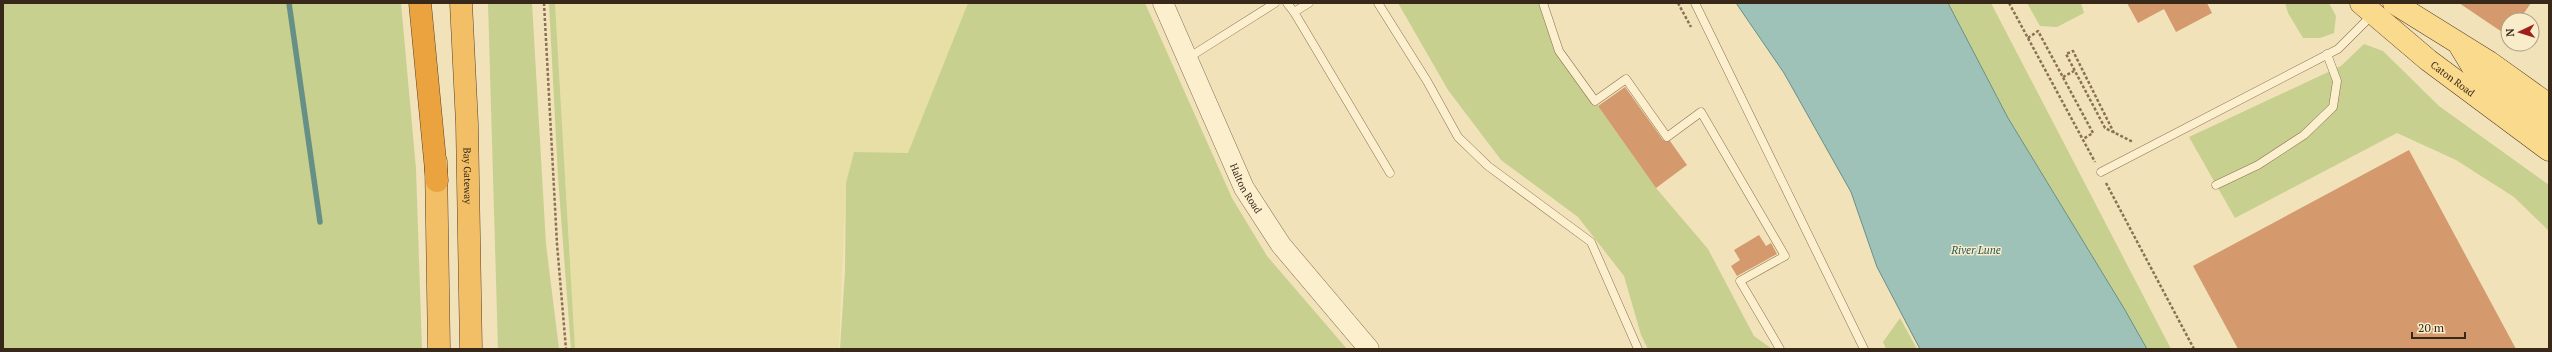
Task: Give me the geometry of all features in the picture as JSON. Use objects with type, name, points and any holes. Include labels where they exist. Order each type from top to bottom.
[{"type":"highway","points":[[420,3],[437,182]]},
{"type":"highway","points":[[430,3],[437,182],[439,349]]},
{"type":"highway","name":"Bay Gateway","points":[[461,3],[467,124],[471,349]]},
{"type":"main road","points":[[2394,3],[2459,44],[2549,105]]},
{"type":"main road","name":"Caton Road","points":[[2371,7],[2428,60],[2549,150]]},
{"type":"main road","points":[[2459,44],[2477,74],[2511,103],[2549,129]]},
{"type":"street","name":"Halton Road","points":[[1163,3],[1244,188],[1281,245],[1369,349]]},
{"type":"lane","points":[[1187,58],[1275,3]]},
{"type":"lane","points":[[1287,3],[1294,12],[1390,173]]},
{"type":"lane","points":[[1294,12],[1309,3]]},
{"type":"lane","points":[[1378,3],[1427,81],[1458,138],[1488,166],[1591,242],[1638,349]]},
{"type":"lane","points":[[1543,3],[1559,51],[1595,101],[1626,79],[1667,137],[1701,112],[1785,256],[1740,281],[1780,349]]},
{"type":"lane","points":[[1695,3],[1864,349]]},
{"type":"lane","points":[[2100,172],[2338,49],[2371,7]]},
{"type":"lane","points":[[2216,185],[2258,165],[2304,135],[2333,107],[2337,81],[2327,54]]},
{"type":"path","points":[[544,3],[557,244],[566,349]]},
{"type":"path","points":[[2009,3],[2194,349]]},
{"type":"path","points":[[2028,38],[2038,31],[2093,133],[2083,139]]},
{"type":"path","points":[[2114,132],[2073,51],[2066,54],[2104,128],[2146,148]]},
{"type":"path","points":[[2062,77],[2074,71]]},
{"type":"shaded area","points":[[555,3],[968,3],[908,154],[854,152],[846,183],[839,349],[575,349]]},
{"type":"green space","points":[[3,3],[401,3],[416,169],[422,349],[3,349]]},
{"type":"green space","points":[[488,3],[532,3],[546,244],[559,349],[498,349]]},
{"type":"green space","points":[[549,3],[555,3],[575,349],[571,349],[558,177]]},
{"type":"green space","points":[[968,3],[1145,3],[1232,198],[1267,256],[1347,349],[840,349],[845,271],[846,183],[854,152],[908,153]]},
{"type":"green space","points":[[1398,3],[1543,3],[1559,51],[1656,188],[1708,249],[1754,336],[1772,349],[1648,349],[1641,335],[1624,276],[1578,217],[1501,160],[1448,90]]},
{"type":"green space","points":[[1948,3],[1991,3],[2171,349],[2147,349],[2125,310],[2008,118]]},
{"type":"green space","points":[[2027,3],[2081,3],[2084,13],[2057,27],[2040,26]]},
{"type":"green space","points":[[2285,3],[2329,3],[2336,16],[2334,33],[2320,38],[2303,38],[2288,13]]},
{"type":"green space","points":[[2364,44],[2383,51],[2439,106],[2549,185],[2549,231],[2514,197],[2456,160],[2397,133],[2235,218],[2189,137],[2341,66]]},
{"type":"green space","points":[[1900,318],[1917,349],[1886,349],[1883,342]]},
{"type":"water","name":"River Lune","points":[[1736,3],[1948,3],[2008,118],[2125,310],[2147,349],[1920,349],[1877,267],[1851,192],[1784,73]]},
{"type":"building","points":[[2127,3],[2207,3],[2212,13],[2176,32],[2164,9],[2138,23]]},
{"type":"building","points":[[2459,3],[2531,3],[2525,12],[2500,12],[2500,31]]},
{"type":"building","points":[[1625,87],[1663,140],[1670,141],[1687,165],[1656,188],[1598,106]]},
{"type":"building","points":[[2409,150],[2516,349],[2238,349],[2193,266]]},
{"type":"building","points":[[1759,235],[1766,246],[1771,243],[1777,254],[1737,276],[1731,266],[1740,260],[1734,250]]},
{"type":"waterway","points":[[289,3],[320,222]]}]
